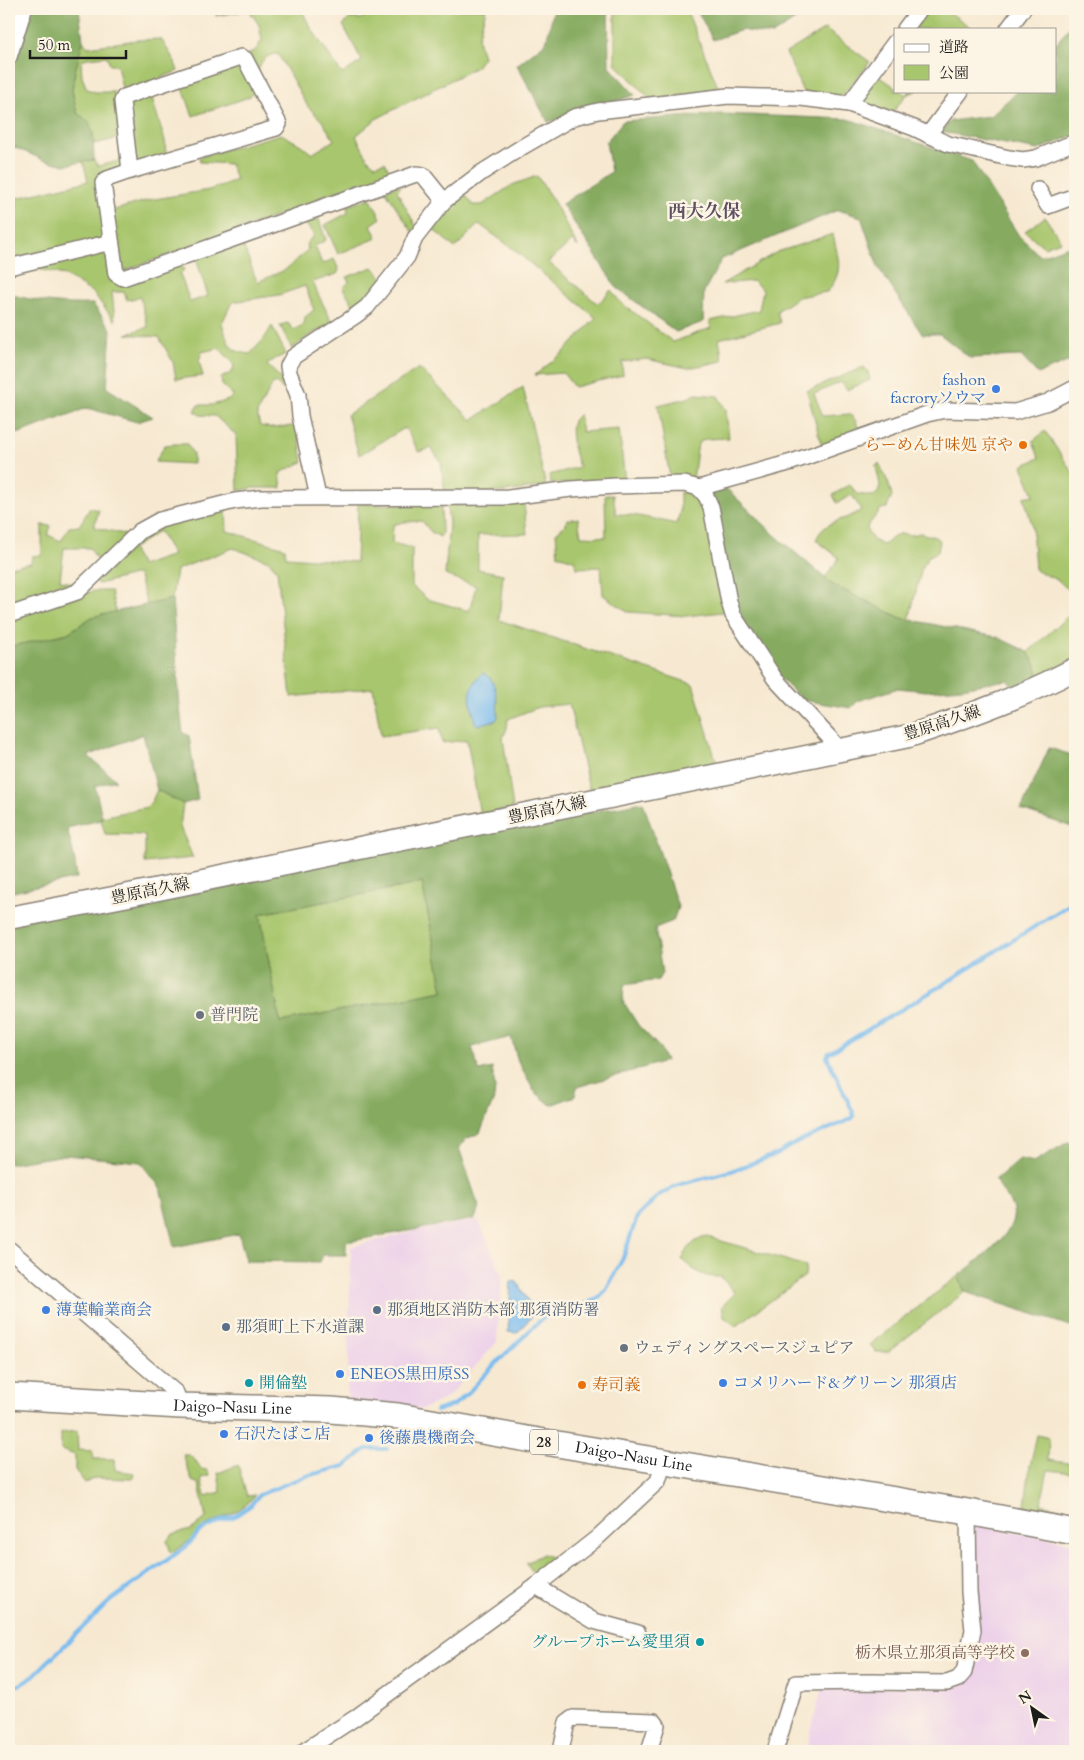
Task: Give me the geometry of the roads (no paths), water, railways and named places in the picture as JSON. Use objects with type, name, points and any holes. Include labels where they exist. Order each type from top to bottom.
[{"type":"main road","name":"豊原高久線","points":[[9,918],[909,736],[964,718],[1045,685],[1075,669]]},
{"type":"main road","name":"Daigo-Nasu Line","points":[[9,1396],[181,1406],[332,1410],[398,1416],[968,1512],[1074,1527]]},
{"type":"street","points":[[9,57],[24,9]]},
{"type":"street","points":[[906,28],[920,9]]},
{"type":"street","points":[[1009,28],[1023,9]]},
{"type":"street","points":[[849,104],[894,43]]},
{"type":"street","points":[[130,171],[122,101],[124,97],[241,57],[245,59],[279,124],[276,128],[107,179],[103,183],[116,274],[124,278],[416,174],[423,175],[444,201]]},
{"type":"street","points":[[928,135],[960,92]]},
{"type":"street","points":[[318,497],[300,416],[298,395],[289,373],[288,366],[291,359],[366,307],[407,257],[415,238],[444,201],[481,173],[574,117],[598,111],[728,96],[800,98],[849,104],[948,144],[1008,158],[1023,160],[1036,158],[1075,142]]},
{"type":"street","points":[[1038,189],[1048,206],[1075,196]]},
{"type":"street","points":[[9,267],[111,242]]},
{"type":"street","points":[[9,614],[77,592],[140,531],[160,520],[249,499],[509,497],[571,489],[684,484],[699,488],[792,462],[927,414],[945,410],[1015,412],[1048,402],[1075,388]]},
{"type":"street","points":[[699,488],[706,496],[712,514],[729,602],[734,615],[775,679],[841,750]]},
{"type":"street","points":[[9,1248],[176,1393],[181,1406]]},
{"type":"street","points":[[309,1750],[536,1586],[596,1538],[658,1481],[664,1462]]},
{"type":"street","points":[[775,1751],[796,1683],[947,1683],[958,1679],[964,1672],[973,1630],[969,1592],[968,1512]]},
{"type":"street","points":[[536,1586],[594,1620],[638,1633]]},
{"type":"street","points":[[561,1751],[568,1722],[573,1718],[654,1721],[657,1725],[649,1751]]},
{"type":"water","points":[[483,673],[492,680],[497,699],[498,717],[496,720],[478,725],[475,723],[470,696],[473,685]]},
{"type":"water","points":[[511,1281],[517,1282],[535,1313],[517,1333],[508,1332]]},
{"type":"waterway","points":[[436,1411],[454,1405],[469,1392],[544,1317],[597,1299],[606,1290],[623,1258],[637,1217],[659,1195],[678,1185],[731,1171],[777,1154],[796,1143],[851,1119],[854,1116],[853,1112],[827,1057],[829,1053],[944,984],[1075,901]]},
{"type":"waterway","points":[[9,1686],[20,1685],[31,1678],[110,1601],[187,1546],[200,1531],[235,1516],[251,1505],[259,1495],[303,1477],[345,1466],[366,1449],[387,1449]]},
{"type":"place","name":"fashon facroryソウマ","points":[[996,389]]},
{"type":"place","name":"らーめん甘味処 京や","points":[[1023,445]]},
{"type":"place","name":"普門院","points":[[200,1015]]},
{"type":"place","name":"薄葉輪業商会","points":[[46,1310]]},
{"type":"place","name":"那須地区消防本部 那須消防署","points":[[377,1310]]},
{"type":"place","name":"那須町上下水道課","points":[[226,1327]]},
{"type":"place","name":"ウェディングスペースジュピア","points":[[624,1348]]},
{"type":"place","name":"ENEOS黒田原SS","points":[[340,1374]]},
{"type":"place","name":"開倫塾","points":[[249,1383]]},
{"type":"place","name":"コメリハード&グリーン 那須店","points":[[723,1383]]},
{"type":"place","name":"寿司義","points":[[582,1385]]},
{"type":"place","name":"石沢たばこ店","points":[[224,1434]]},
{"type":"place","name":"後藤農機商会","points":[[369,1438]]},
{"type":"place","name":"グループホーム愛里須","points":[[700,1642]]},
{"type":"place","name":"栃木県立那須高等学校","points":[[1025,1653]]},
{"type":"district","name":"西大久保","points":[[704,211]]}]
